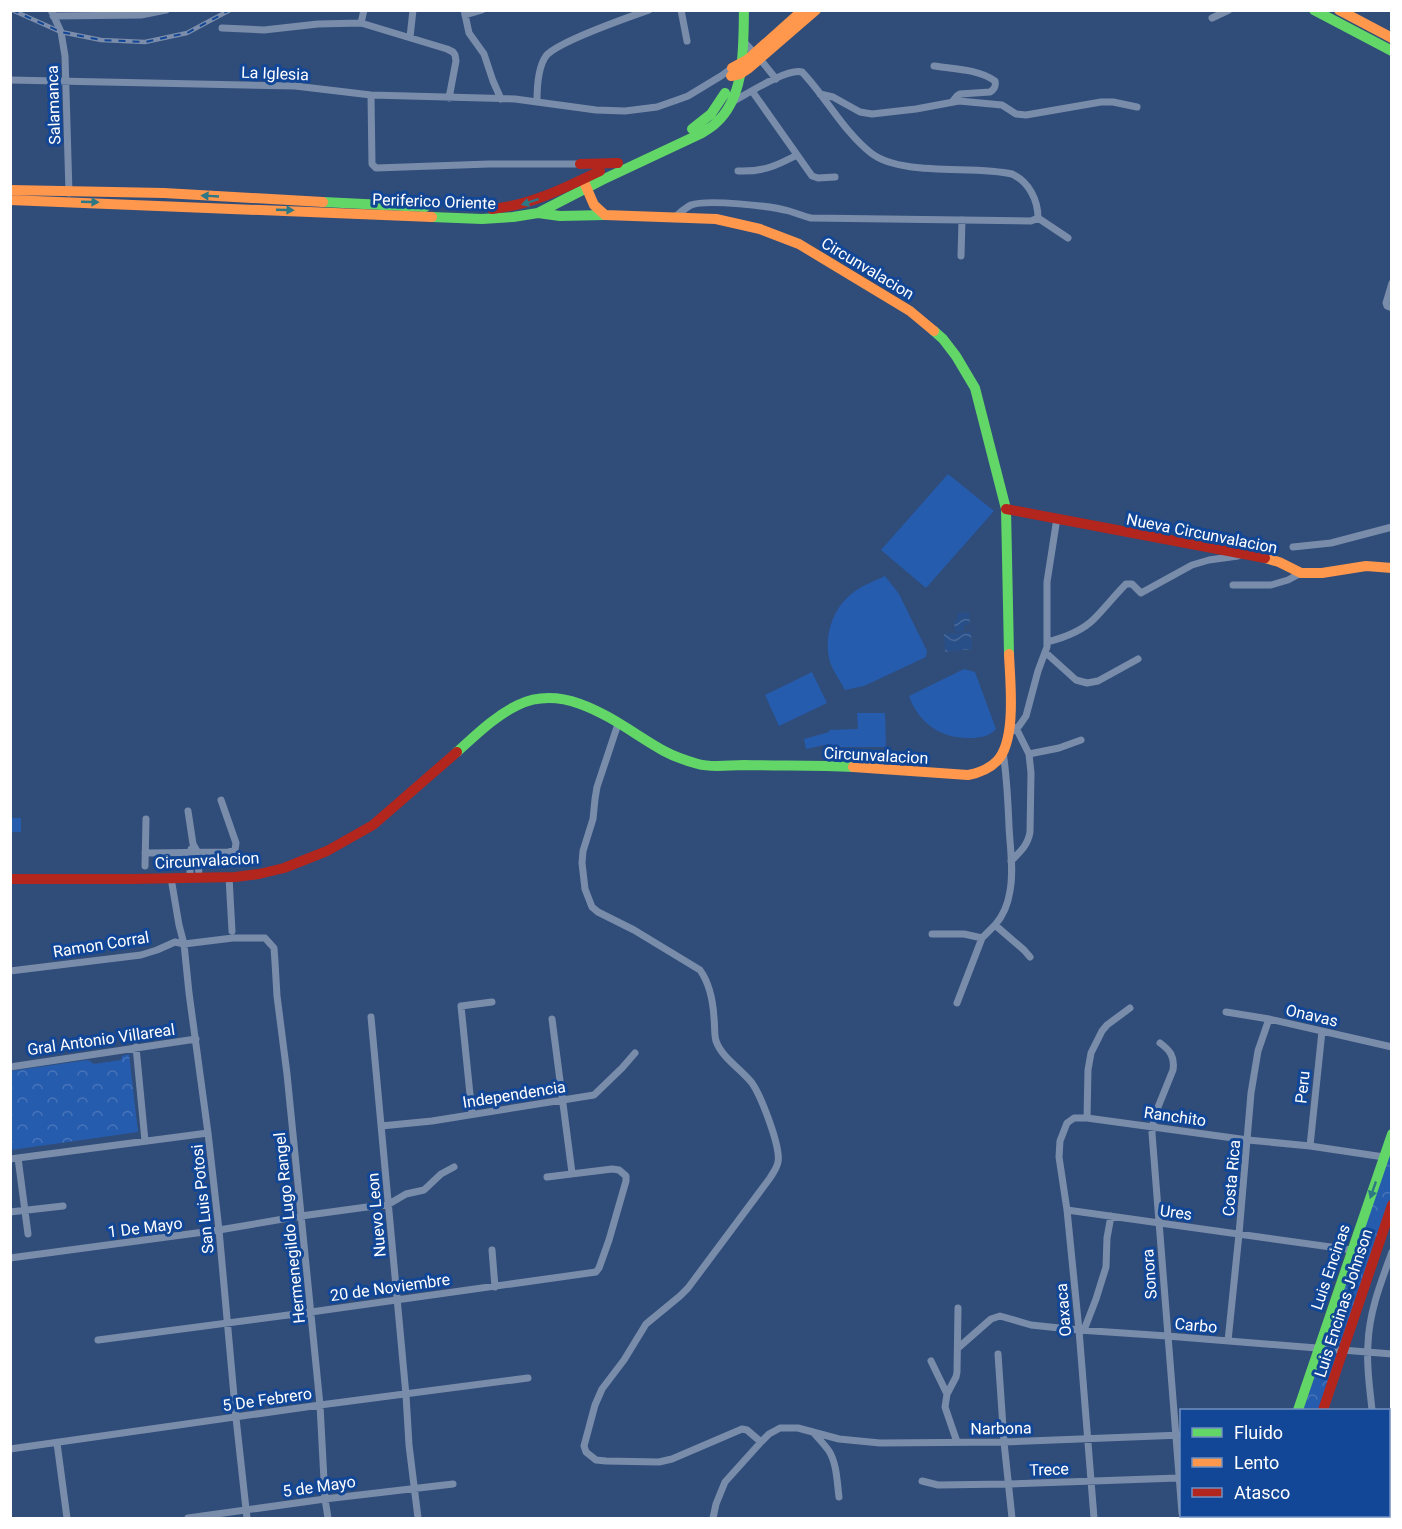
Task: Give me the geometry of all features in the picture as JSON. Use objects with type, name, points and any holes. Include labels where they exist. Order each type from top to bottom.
[{"type":"main road","name":"Periferico Oriente","points":[[10,200],[164,193],[479,209],[508,208],[533,202],[585,183],[700,134],[713,125],[730,103],[736,10]]},
{"type":"main road","name":"Periferico Oriente","points":[[10,190],[69,196],[482,219],[538,213],[618,163],[689,131],[710,115],[723,97],[733,72],[742,40],[744,10]]},
{"type":"main road","points":[[758,56],[803,10]]},
{"type":"main road","points":[[733,72],[758,56],[816,10]]},
{"type":"main road","points":[[1314,10],[1392,51]]},
{"type":"main road","points":[[1339,10],[1392,38]]},
{"type":"main road","points":[[1366,38],[1371,27]]},
{"type":"main road","points":[[580,164],[618,163]]},
{"type":"main road","points":[[585,183],[594,205],[605,215]]},
{"type":"main road","name":"Circunvalacion","points":[[10,879],[229,877],[259,874],[284,868],[327,851],[373,825],[494,719],[525,702],[552,698],[592,708],[665,752],[701,765],[831,766],[968,775],[981,772],[991,766],[1003,752],[1013,730],[1006,509],[975,388],[943,339],[910,311],[799,244],[760,229],[710,218],[560,216],[538,213]]},
{"type":"main road","name":"Nueva Circunvalacion","points":[[1006,509],[1248,555],[1279,562],[1301,573],[1322,573],[1366,566],[1392,568]]},
{"type":"main road","name":"Luis Encinas","points":[[1298,1409],[1392,1134]]},
{"type":"main road","name":"Luis Encinas Johnson","points":[[1323,1409],[1392,1205]]},
{"type":"street","points":[[52,13],[140,13],[166,10]]},
{"type":"street","points":[[361,23],[364,10]]},
{"type":"street","points":[[410,37],[413,10]]},
{"type":"street","points":[[482,10],[465,13],[469,33],[488,61],[501,99]]},
{"type":"street","points":[[537,101],[543,62],[548,54],[563,44],[649,10]]},
{"type":"street","points":[[681,10],[687,41]]},
{"type":"street","points":[[1212,18],[1229,10]]},
{"type":"street","name":"Salamanca","points":[[52,13],[61,32],[64,46],[69,196]]},
{"type":"street","points":[[222,28],[264,30],[318,24],[361,23],[410,37],[447,49],[455,55],[456,61],[449,98]]},
{"type":"street","points":[[742,40],[776,79]]},
{"type":"street","points":[[934,66],[978,73],[995,81],[996,86],[990,92],[960,94],[952,102]]},
{"type":"street","points":[[730,103],[794,71],[802,72],[850,132],[879,158],[904,166],[1012,174],[1020,178],[1031,192],[1036,202],[1038,218],[1068,238]]},
{"type":"street","name":"La Iglesia","points":[[10,80],[295,86],[371,95],[537,101],[610,111],[667,104],[688,96],[733,72]]},
{"type":"street","points":[[752,91],[812,176],[835,177]]},
{"type":"street","points":[[820,94],[872,114],[952,102],[1002,105],[1016,114],[1026,115],[1101,102],[1113,102],[1137,108]]},
{"type":"street","points":[[371,95],[372,164],[376,168],[580,164],[585,183]]},
{"type":"street","points":[[738,171],[767,169],[796,155]]},
{"type":"street","points":[[676,216],[694,204],[706,203],[761,206],[788,210],[811,218],[1031,221],[1038,218]]},
{"type":"street","points":[[961,256],[962,220]]},
{"type":"street","points":[[1392,283],[1386,303],[1392,308]]},
{"type":"street","points":[[1011,861],[1025,848],[1029,840],[1031,804],[1029,754],[1013,730],[1022,722],[1029,709],[1038,670],[1045,652],[1047,582],[1057,518]]},
{"type":"street","points":[[1293,547],[1331,543],[1392,527]]},
{"type":"street","points":[[1047,642],[1064,637],[1094,620],[1126,584],[1132,585],[1141,593],[1192,565],[1209,560],[1248,555]]},
{"type":"street","points":[[1233,585],[1271,585],[1301,573]]},
{"type":"street","points":[[1045,652],[1076,680],[1087,683],[1098,681],[1138,659]]},
{"type":"street","points":[[618,724],[597,787],[593,819],[583,851],[583,879],[588,899],[598,912],[634,930],[700,970],[710,989],[716,1040],[720,1049],[752,1084],[759,1096],[776,1142],[778,1160],[777,1167],[770,1178],[688,1287],[646,1324],[624,1360],[602,1389],[584,1446],[586,1452],[596,1460],[649,1463],[672,1459],[742,1429],[747,1430],[761,1442]]},
{"type":"street","points":[[1029,754],[1059,748],[1081,740]]},
{"type":"street","points":[[957,1003],[982,938],[1003,915],[1009,898],[1011,861],[1006,768],[1003,752]]},
{"type":"street","points":[[145,853],[232,851],[236,843],[221,800]]},
{"type":"street","points":[[188,811],[194,844],[198,853],[194,878]]},
{"type":"street","points":[[145,866],[146,819]]},
{"type":"street","points":[[194,844],[190,853],[194,878]]},
{"type":"street","points":[[229,877],[232,931]]},
{"type":"street","name":"San Luis Potosi","points":[[171,878],[184,944],[208,1133],[246,1514]]},
{"type":"street","points":[[995,925],[1030,957]]},
{"type":"street","points":[[932,934],[964,934],[982,938]]},
{"type":"street","name":"Ramon Corral","points":[[10,971],[141,955],[176,942],[184,944],[233,938],[265,938]]},
{"type":"street","name":"Hermenegildo Lugo Rangel","points":[[265,938],[274,948],[277,996],[320,1405],[328,1518]]},
{"type":"street","points":[[472,1114],[461,1006],[492,1002]]},
{"type":"street","points":[[1087,1118],[1088,1070],[1091,1053],[1102,1030],[1130,1008]]},
{"type":"street","name":"Onavas","points":[[1226,1012],[1269,1019],[1392,1047]]},
{"type":"street","name":"Nuevo Leon","points":[[371,1017],[417,1518]]},
{"type":"street","points":[[548,1177],[572,1173],[552,1019]]},
{"type":"street","name":"Costa Rica","points":[[1228,1341],[1254,1070],[1269,1019]]},
{"type":"street","name":"Peru","points":[[1310,1146],[1322,1031]]},
{"type":"street","name":"Gral Antonio Villareal","points":[[10,1067],[196,1039]]},
{"type":"street","name":"Sonora","points":[[1160,1043],[1170,1052],[1174,1063],[1152,1126],[1167,1336],[1178,1435],[1180,1497]]},
{"type":"street","points":[[136,1047],[145,1142]]},
{"type":"street","name":"Independencia","points":[[381,1126],[432,1121],[594,1095],[635,1053]]},
{"type":"street","name":"Ranchito","points":[[1087,1118],[1384,1157]]},
{"type":"street","name":"Oaxaca","points":[[1087,1118],[1069,1120],[1060,1141],[1059,1157],[1081,1330],[1094,1518]]},
{"type":"street","points":[[28,1234],[26,1210],[14,1159],[208,1133]]},
{"type":"street","name":"1 De Mayo","points":[[10,1258],[219,1230],[388,1204],[406,1194],[424,1190],[441,1174],[454,1167]]},
{"type":"street","name":"20 de Noviembre","points":[[98,1340],[596,1272],[609,1240],[626,1176],[619,1170],[606,1169],[572,1173]]},
{"type":"street","points":[[10,1212],[63,1206]]},
{"type":"street","name":"Ures","points":[[1067,1210],[1352,1250]]},
{"type":"street","points":[[1081,1330],[1096,1299],[1106,1267],[1107,1238],[1111,1216]]},
{"type":"street","points":[[492,1250],[495,1287]]},
{"type":"street","points":[[1372,1409],[1367,1353],[1369,1327],[1391,1255],[1375,1254]]},
{"type":"street","points":[[1358,1304],[1373,1308]]},
{"type":"street","points":[[957,1442],[945,1407],[947,1394],[956,1377],[958,1308]]},
{"type":"street","name":"Carbo","points":[[958,1348],[991,1319],[1000,1316],[1032,1325],[1081,1330],[1392,1354]]},
{"type":"street","points":[[998,1354],[1012,1518]]},
{"type":"street","points":[[932,1361],[947,1394]]},
{"type":"street","name":"5 De Febrero","points":[[10,1449],[528,1378]]},
{"type":"street","name":"Narbona","points":[[713,1518],[725,1482],[769,1434],[780,1428],[798,1428],[848,1440],[880,1443],[1004,1442],[1178,1435]]},
{"type":"street","points":[[812,1431],[828,1450],[833,1460],[839,1497]]},
{"type":"street","points":[[57,1443],[67,1518]]},
{"type":"street","name":"Trece","points":[[922,1481],[938,1485],[1178,1478]]},
{"type":"street","name":"5 de Mayo","points":[[188,1518],[246,1514],[325,1498],[453,1484]]},
{"type":"street","points":[[1238,1518],[1262,1517]]},
{"type":"green space","points":[[948,474],[994,511],[926,588],[881,550]]},
{"type":"green space","points":[[885,576],[899,594],[927,651],[926,657],[864,686],[845,690],[831,665],[829,656],[828,638],[833,620],[837,611],[852,593]]},
{"type":"green space","points":[[964,669],[975,672],[996,729],[984,736],[960,738],[932,728],[918,714],[909,696]]},
{"type":"green space","points":[[812,672],[827,703],[779,726],[765,695]]},
{"type":"green space","points":[[857,713],[885,713],[886,747],[830,747],[829,744],[806,749],[804,739],[829,732],[829,730],[858,729]]},
{"type":"green space","points":[[11,818],[21,818],[21,832],[11,832]]},
{"type":"green space","points":[[129,1054],[138,1132],[11,1150],[11,1071],[88,1060],[94,1064],[121,1060],[122,1056]]},
{"type":"green space","points":[[1391,1150],[1391,1196],[1341,1345],[1326,1343]]},
{"type":"green space","points":[[1324,1350],[1338,1352],[1318,1409],[1303,1409]]},
{"type":"water","points":[[969,612],[970,625],[964,625],[964,631],[955,632],[954,621],[957,620],[957,613]]},
{"type":"water","points":[[971,632],[972,649],[945,652],[944,634]]},
{"type":"railway","points":[[12,10],[61,32],[101,40],[145,42],[187,33],[230,10]]},
{"type":"traffic: fast","points":[[432,217],[482,219],[538,213],[710,128],[726,112],[738,85],[743,55],[744,10]]},
{"type":"traffic: fast","points":[[1314,10],[1392,51]]},
{"type":"traffic: fast","points":[[692,129],[711,114],[725,93]]},
{"type":"traffic: fast","points":[[323,202],[425,207]]},
{"type":"traffic: fast","points":[[538,213],[560,216],[605,215]]},
{"type":"traffic: fast","points":[[934,331],[956,356],[975,388],[1006,509],[1009,654]]},
{"type":"traffic: fast","points":[[457,752],[486,726],[510,709],[537,699],[557,698],[595,710],[664,751],[698,764],[853,767]]},
{"type":"traffic: fast","points":[[1298,1409],[1392,1134]]},
{"type":"traffic: slow","points":[[732,68],[747,60],[803,10]]},
{"type":"traffic: slow","points":[[731,76],[740,74],[749,68],[816,10]]},
{"type":"traffic: slow","points":[[1339,10],[1392,38]]},
{"type":"traffic: slow","points":[[584,182],[594,205],[605,215],[716,219],[760,229],[799,244],[910,311],[934,331]]},
{"type":"traffic: slow","points":[[10,190],[164,193],[323,202]]},
{"type":"traffic: slow","points":[[10,200],[432,217]]},
{"type":"traffic: slow","points":[[1265,558],[1301,573],[1322,573],[1366,566],[1392,568]]},
{"type":"traffic: slow","points":[[853,767],[968,775],[991,766],[1003,751],[1010,725],[1009,654]]},
{"type":"traffic: jam","points":[[580,164],[618,163]]},
{"type":"traffic: jam","points":[[492,209],[534,200],[600,171]]},
{"type":"traffic: jam","points":[[1006,509],[1265,558]]},
{"type":"traffic: jam","points":[[10,879],[235,877],[284,868],[327,851],[373,825],[457,752]]},
{"type":"traffic: jam","points":[[1323,1409],[1392,1205]]}]
